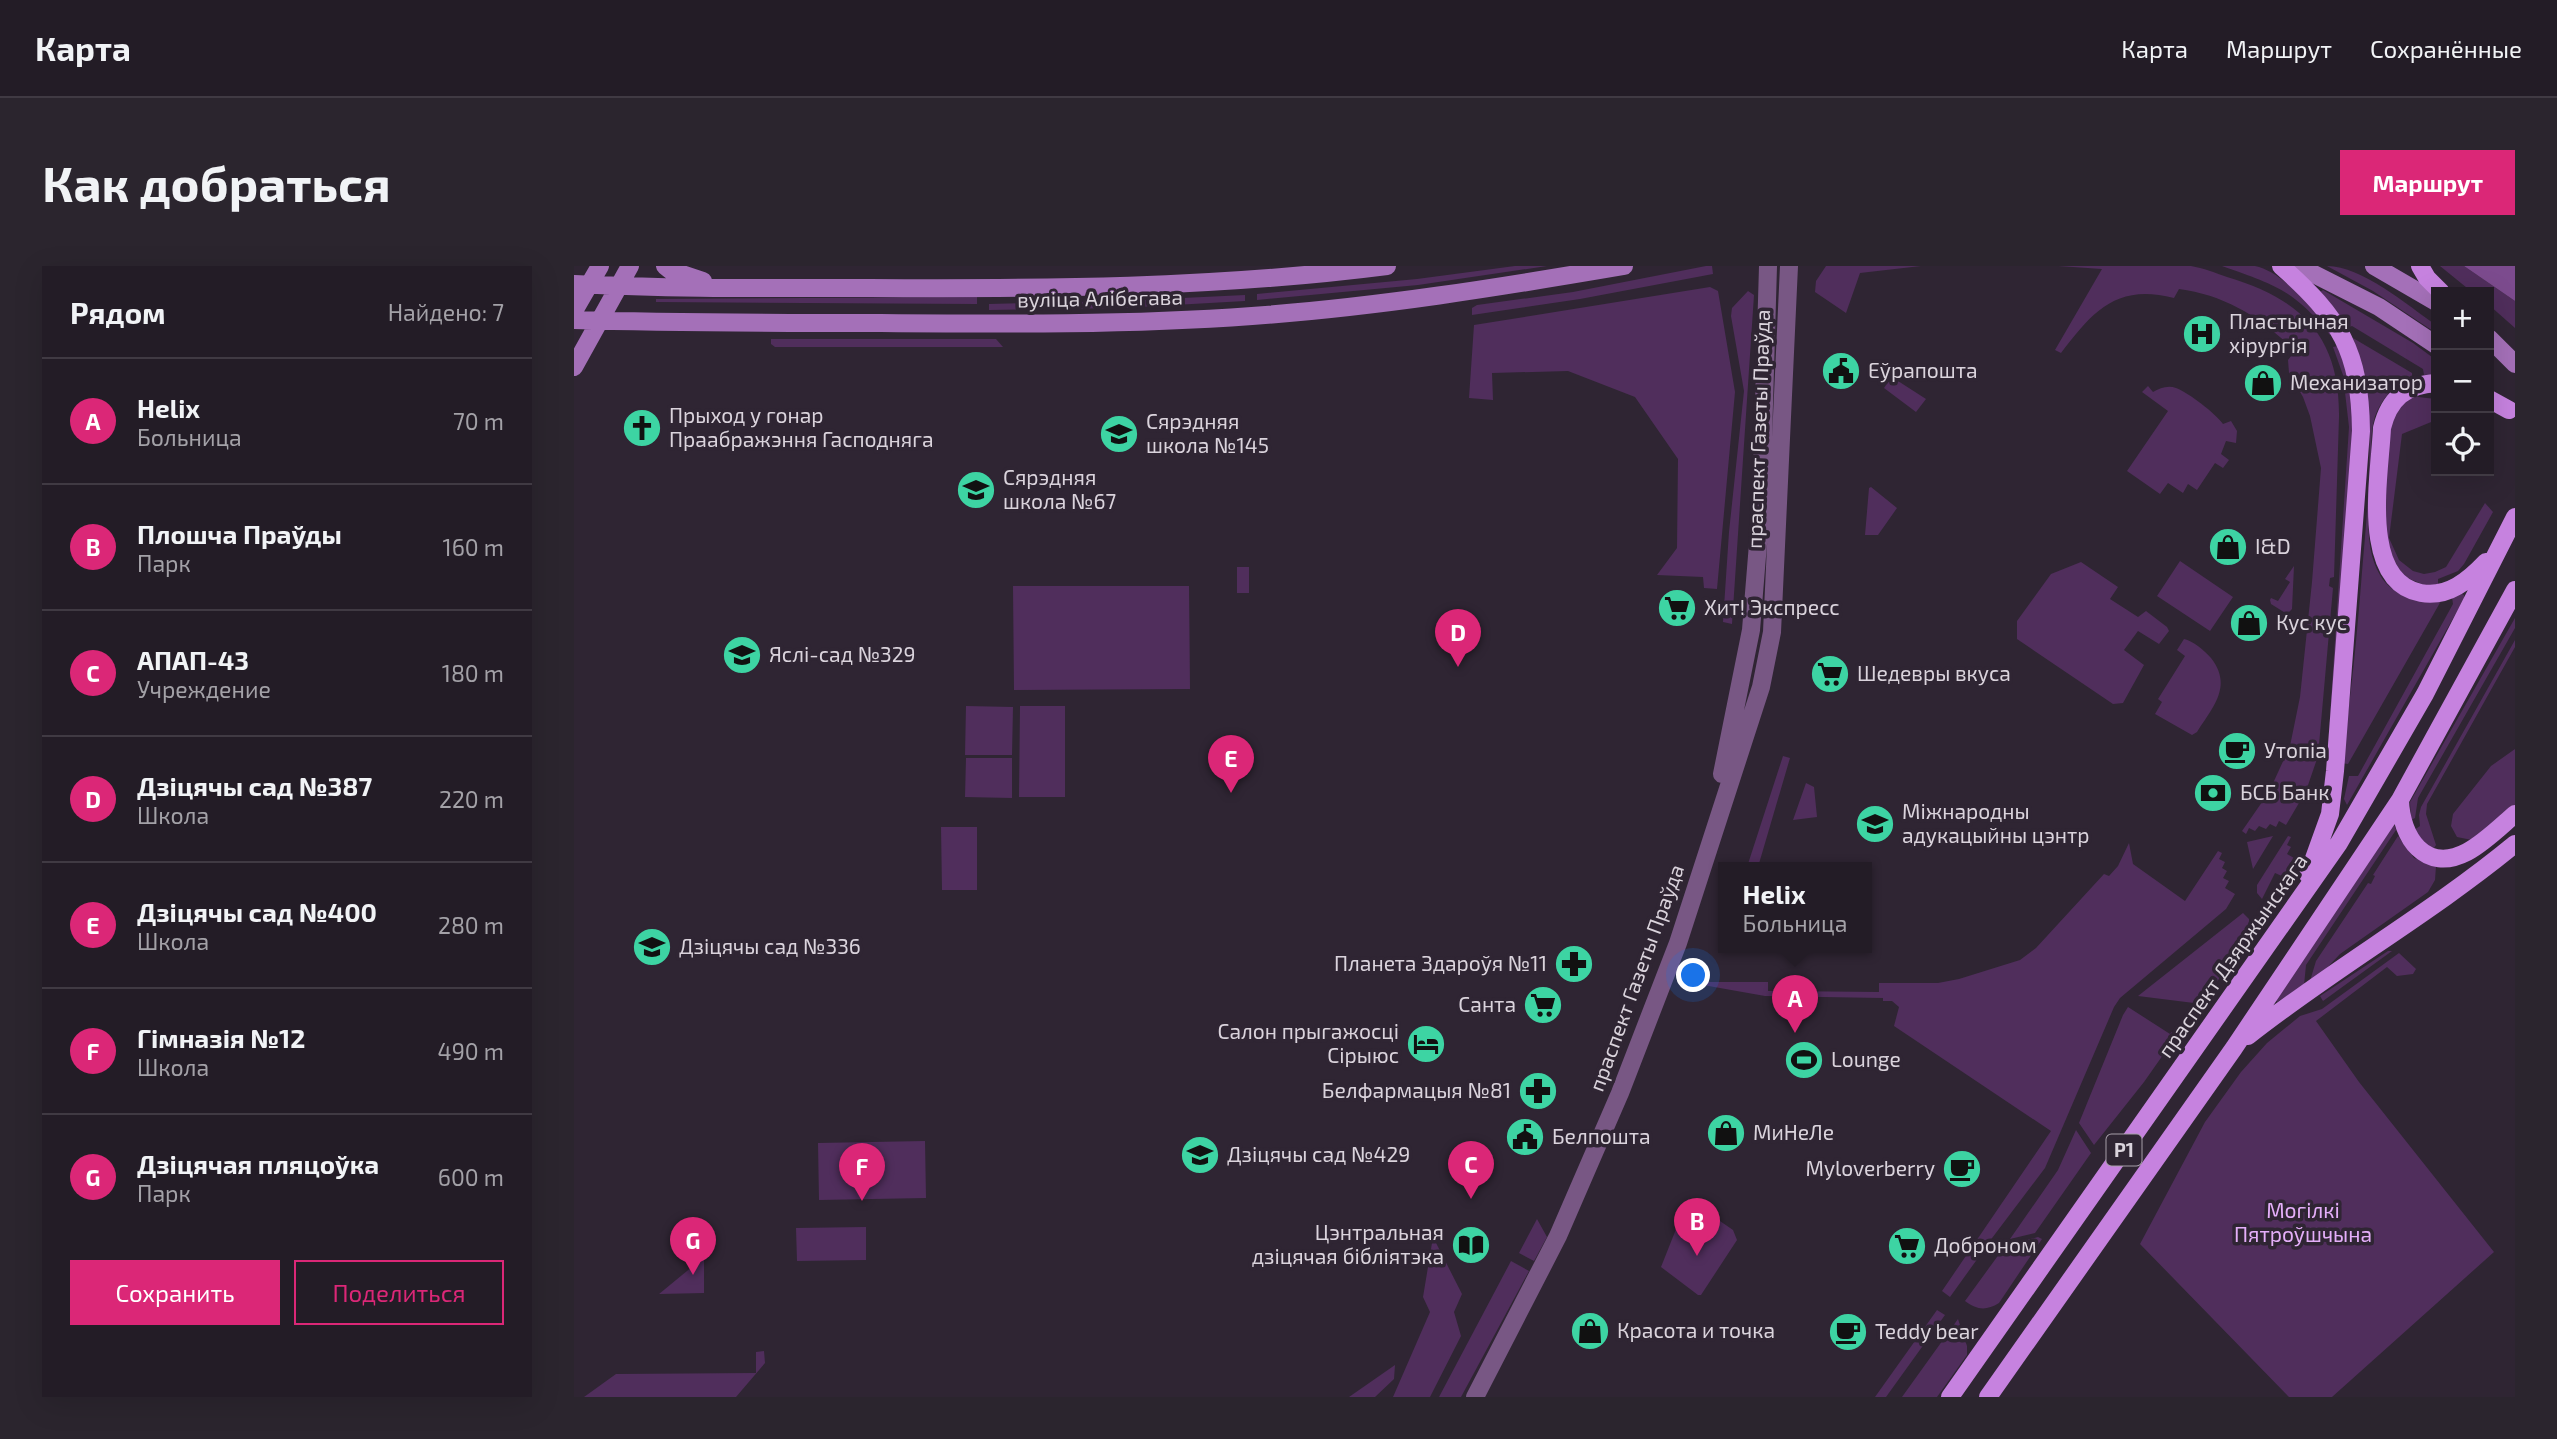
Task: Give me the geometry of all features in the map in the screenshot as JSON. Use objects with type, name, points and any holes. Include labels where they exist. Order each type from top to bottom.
[{"type":"main road","points":[[574,311],[582,285],[600,266]]},
{"type":"main road","points":[[574,367],[630,266]]},
{"type":"main road","points":[[665,266],[683,275],[723,287]]},
{"type":"main road","name":"вуліца Алібегава","points":[[582,285],[984,288],[1168,284],[1387,266]]},
{"type":"main road","name":"вуліца Алібегава","points":[[574,320],[1011,324],[1195,320],[1346,308],[1467,293],[1625,266]]},
{"type":"main road","points":[[2281,266],[2316,298],[2344,338],[2356,369],[2361,405],[2340,725],[2330,814],[2293,911]]},
{"type":"main road","points":[[2298,266],[2379,307],[2431,342]]},
{"type":"main road","points":[[2374,266],[2431,299]]},
{"type":"main road","points":[[2420,266],[2436,287]]},
{"type":"main road","points":[[2494,343],[2515,364]]},
{"type":"main road","points":[[2431,384],[2406,391],[2395,399],[2385,415],[2382,428],[2377,524],[2382,557],[2392,577],[2414,592],[2448,592],[2460,585],[2507,533]]},
{"type":"main road","points":[[2494,396],[2512,413]]},
{"type":"main road","points":[[2494,401],[2512,413]]},
{"type":"main road","name":"праспект Дзяржынскага","points":[[1950,1397],[2339,843],[2425,694],[2507,533]]},
{"type":"main road","points":[[2234,1048],[2400,800],[2515,590]]},
{"type":"main road","points":[[2400,800],[2401,818],[2411,842],[2418,849],[2436,857],[2446,858],[2467,852],[2515,814]]},
{"type":"main road","name":"Р1","points":[[1988,1397],[2234,1048],[2283,1008],[2477,875],[2515,844]]},
{"type":"street","name":"праспект Газеты Праўда","points":[[1710,837],[1751,630],[1761,507],[1768,266]]},
{"type":"street","name":"праспект Газеты Праўда","points":[[1475,1397],[1558,1236],[1598,1146],[1678,943],[1710,837],[1761,687],[1772,632],[1789,266]]},
{"type":"green space","points":[[1515,266],[1547,266],[1418,285],[1257,300],[1257,294],[1417,279]]},
{"type":"green space","points":[[1712,266],[1713,274],[1580,299],[1472,315],[1472,308],[1477,305],[1573,292]]},
{"type":"green space","points":[[1826,266],[1921,266],[1860,273],[1846,313],[1815,292],[1816,281]]},
{"type":"green space","points":[[2058,266],[2191,266],[2209,271],[2276,297],[2311,325],[2324,343],[2338,389],[2334,577],[2330,578],[2329,586],[2333,588],[2318,756],[2306,791],[2286,825],[2279,821],[2276,827],[2270,824],[2266,829],[2259,826],[2255,831],[2249,828],[2246,834],[2242,831],[2269,792],[2290,746],[2300,697],[2321,468],[2310,416],[2289,373],[2288,360],[2295,351],[2269,328],[2242,310],[2212,297],[2179,289],[2174,298],[2137,294],[2108,304],[2084,325],[2061,353],[2055,350],[2102,269]]},
{"type":"green space","points":[[2222,266],[2255,266],[2277,276],[2298,293],[2334,333],[2330,335],[2305,307],[2282,290]]},
{"type":"green space","points":[[2327,266],[2355,272],[2384,288],[2431,321],[2431,330],[2373,291]]},
{"type":"green space","points":[[2440,266],[2464,266],[2515,301],[2515,328],[2494,309],[2494,287],[2466,287]]},
{"type":"green space","points":[[1710,287],[1718,291],[1735,392],[1717,589],[1704,588],[1703,577],[1657,575],[1677,548],[1678,459],[1635,397],[1568,371],[1492,373],[1493,400],[1469,398],[1474,325]]},
{"type":"green space","points":[[2323,290],[2413,343],[2431,356],[2431,374],[2424,375],[2423,369],[2352,326],[2347,328],[2318,293]]},
{"type":"green space","points":[[1748,291],[1754,295],[1732,624],[1723,622],[1729,532],[1744,391],[1731,316],[1732,308]]},
{"type":"green space","points":[[1245,295],[1245,301],[1121,308],[989,310],[989,304]]},
{"type":"green space","points":[[977,297],[977,304],[656,302],[656,299]]},
{"type":"green space","points":[[2353,338],[2412,373],[2412,377],[2393,388],[2383,400],[2373,426],[2368,523],[2374,563],[2385,582],[2399,593],[2415,599],[2441,601],[2348,764],[2341,763],[2358,620],[2370,453],[2366,392]]},
{"type":"green space","points":[[771,339],[996,339],[1003,347],[775,347],[771,344]]},
{"type":"green space","points":[[2338,346],[2349,375],[2354,428],[2328,747],[2349,427],[2343,375],[2333,347]]},
{"type":"green space","points":[[1898,381],[1926,399],[1916,412],[1884,388],[1888,382]]},
{"type":"green space","points":[[2148,386],[2153,392],[2167,387],[2181,391],[2208,409],[2223,424],[2231,421],[2237,431],[2236,443],[2226,441],[2221,454],[2229,460],[2223,468],[2215,463],[2197,490],[2188,484],[2183,493],[2168,483],[2160,494],[2127,471],[2168,411],[2142,392]]},
{"type":"green space","points":[[2416,393],[2418,397],[2431,398],[2431,422],[2402,434],[2389,538],[2399,560],[2413,571],[2424,574],[2446,567],[2485,503],[2493,512],[2464,564],[2458,571],[2438,579],[2438,585],[2429,587],[2398,574],[2384,545],[2386,435],[2399,402]]},
{"type":"green space","points":[[1871,487],[1897,508],[1878,535],[1865,535]]},
{"type":"green space","points":[[2180,561],[2233,597],[2210,631],[2157,596]]},
{"type":"green space","points":[[2081,562],[2118,587],[2110,599],[2138,617],[2146,611],[2169,631],[2159,644],[2138,631],[2124,650],[2144,665],[2123,703],[2113,704],[2017,639],[2017,621],[2051,574]]},
{"type":"green space","points":[[2294,566],[2292,609],[2287,614],[2271,604],[2270,600],[2271,598],[2278,601],[2290,582],[2285,579]]},
{"type":"green space","points":[[1237,567],[1249,567],[1249,593],[1237,593]]},
{"type":"green space","points":[[1013,586],[1189,586],[1190,689],[1014,690]]},
{"type":"green space","points":[[2462,594],[2464,599],[2347,805],[2344,799],[2349,776],[2358,776],[2453,604],[2452,597]]},
{"type":"green space","points":[[2515,618],[2515,628],[2418,798],[2415,818],[2411,820],[2410,802]]},
{"type":"green space","points":[[2184,639],[2195,644],[2211,658],[2220,678],[2214,705],[2197,732],[2192,735],[2155,714],[2162,702],[2158,699],[2185,656],[2177,650]]},
{"type":"green space","points":[[2515,640],[2515,647],[2427,804],[2426,814],[2436,845],[2432,851],[2411,832],[2420,826],[2421,807]]},
{"type":"green space","points":[[966,706],[1013,707],[1012,755],[965,755]]},
{"type":"green space","points":[[1020,706],[1065,706],[1065,797],[1019,797]]},
{"type":"green space","points":[[2515,749],[2515,806],[2472,840],[2457,837],[2451,826],[2453,814],[2491,766]]},
{"type":"green space","points":[[1783,756],[1790,758],[1759,862],[1749,862]]},
{"type":"green space","points":[[966,758],[1012,758],[1012,798],[965,797]]},
{"type":"green space","points":[[1806,783],[1814,787],[1817,817],[1793,820]]},
{"type":"green space","points":[[2394,824],[2396,830],[2306,965],[2304,985],[2277,1002],[2276,1000]]},
{"type":"green space","points":[[941,827],[977,827],[977,890],[942,890]]},
{"type":"green space","points":[[2273,836],[2253,869],[2247,842]]},
{"type":"green space","points":[[2288,836],[2291,837],[2287,845],[2291,847],[2287,854],[2294,858],[2284,877],[2275,873],[2262,899],[2257,893],[2257,885]]},
{"type":"green space","points":[[2398,836],[2414,858],[2436,866],[2435,880],[2428,892],[2340,954],[2310,981],[2316,961],[2368,883],[2371,884],[2375,876],[2373,875]]},
{"type":"green space","points":[[2129,843],[2133,864],[2185,901],[2218,851],[2222,853],[2219,859],[2225,862],[2222,868],[2227,871],[2223,878],[2229,881],[2225,888],[2235,894],[2226,909],[2120,998],[2045,1168],[1983,1250],[1980,1248],[1975,1255],[1978,1258],[1950,1297],[1942,1291],[2051,1131],[1894,1026],[1899,1007],[1892,1001],[1883,1001],[1883,998],[1765,996],[1703,985],[1706,982],[1768,982],[1768,991],[1879,992],[1879,983],[1938,983],[2020,960],[2036,948],[2104,874],[2109,876],[2118,866]]},
{"type":"green space","points":[[2243,913],[2249,919],[2249,934],[2202,1004],[2138,996]]},
{"type":"green space","points":[[2388,951],[2392,951],[2323,1001],[2320,996]]},
{"type":"green space","name":"Могілкі Пятроўшчына","points":[[2399,953],[2416,969],[2413,974],[2397,976],[2387,967],[2316,1021],[2359,1082],[2494,1252],[2332,1397],[2289,1397],[2140,1244],[2205,1122],[2241,1072],[2267,1043],[2300,1016],[2322,1009]]},
{"type":"green space","points":[[2128,1007],[2170,1034],[2172,1032],[2177,1035],[2094,1145],[2079,1123]]},
{"type":"green space","points":[[2076,1130],[2091,1153],[2035,1233],[2010,1239],[2058,1170]]},
{"type":"green space","points":[[925,1141],[926,1198],[819,1200],[818,1143]]},
{"type":"green space","points":[[1688,1199],[1733,1230],[1737,1240],[1701,1295],[1661,1267]]},
{"type":"green space","points":[[1537,1219],[1547,1237],[1534,1261],[1519,1253]]},
{"type":"green space","points":[[866,1227],[866,1260],[797,1261],[796,1228]]},
{"type":"green space","points":[[1433,1237],[1462,1294],[1454,1312],[1461,1336],[1430,1397],[1393,1397],[1430,1312],[1423,1297]]},
{"type":"green space","points":[[2038,1237],[2042,1239],[1999,1303],[1982,1308],[1965,1301],[2005,1246]]},
{"type":"green space","points":[[704,1257],[704,1293],[659,1294]]},
{"type":"green space","points":[[1511,1261],[1529,1271],[1461,1397],[1439,1397]]},
{"type":"green space","points":[[1937,1310],[1945,1315],[1886,1397],[1875,1397]]},
{"type":"green space","points":[[1958,1319],[1967,1346],[1967,1355],[1937,1397],[1902,1397]]},
{"type":"green space","points":[[764,1351],[765,1363],[736,1397],[584,1397],[616,1374],[756,1373],[756,1352]]},
{"type":"green space","points":[[1395,1365],[1394,1379],[1375,1397],[1349,1397]]},
{"type":"shaded area","points":[[2464,266],[2515,266],[2515,301]]},
{"type":"place","name":"Пластычная хірургія","points":[[2202,334]]},
{"type":"place","name":"Еўрапошта","points":[[1841,371]]},
{"type":"place","name":"Механизатор","points":[[2263,383]]},
{"type":"place","name":"Прыход у гонар Праабражэння Гасподняга","points":[[642,428]]},
{"type":"place","name":"Сярэдняя школа №145","points":[[1119,434]]},
{"type":"place","name":"Сярэдняя школа №67","points":[[976,490]]},
{"type":"place","name":"I&D","points":[[2228,547]]},
{"type":"place","name":"Хит! Экспресс","points":[[1677,608]]},
{"type":"place","name":"Кус кус","points":[[2249,623]]},
{"type":"place","name":"Яслі-сад №329","points":[[742,655]]},
{"type":"place","name":"Дзіцячы сад №387","points":[[1458,667]]},
{"type":"place","name":"Шедевры вкуса","points":[[1830,674]]},
{"type":"place","name":"Утопiа","points":[[2237,751]]},
{"type":"place","name":"Дзіцячы сад №400","points":[[1231,793]]},
{"type":"place","name":"БСБ Банк","points":[[2213,793]]},
{"type":"place","name":"Міжнародны адукацыйны цэнтр","points":[[1875,824]]},
{"type":"place","name":"Дзіцячы сад №336","points":[[652,947]]},
{"type":"place","name":"Планета Здароўя №11","points":[[1574,964]]},
{"type":"place","name":"Санта","points":[[1543,1005]]},
{"type":"place","name":"Helix","points":[[1795,1033]]},
{"type":"place","name":"Салон прыгажосці Сірыюс","points":[[1426,1044]]},
{"type":"place","name":"Lounge","points":[[1804,1060]]},
{"type":"place","name":"Белфармацыя №81","points":[[1538,1091]]},
{"type":"place","name":"МиНеЛе","points":[[1726,1133]]},
{"type":"place","name":"Белпошта","points":[[1525,1137]]},
{"type":"place","name":"Дзіцячы сад №429","points":[[1200,1155]]},
{"type":"place","name":"Myloverberry","points":[[1962,1169]]},
{"type":"place","name":"АПАП-43","points":[[1471,1199]]},
{"type":"place","name":"Гімназія №12","points":[[862,1201]]},
{"type":"place","name":"Цэнтральная дзіцячая бібліятэка","points":[[1471,1245]]},
{"type":"place","name":"Доброном","points":[[1907,1246]]},
{"type":"place","name":"Плошча Праўды","points":[[1697,1256]]},
{"type":"place","name":"Дзіцячая пляцоўка","points":[[693,1275]]},
{"type":"place","name":"Красота и точка","points":[[1590,1331]]},
{"type":"place","name":"Teddy bear","points":[[1848,1332]]}]
